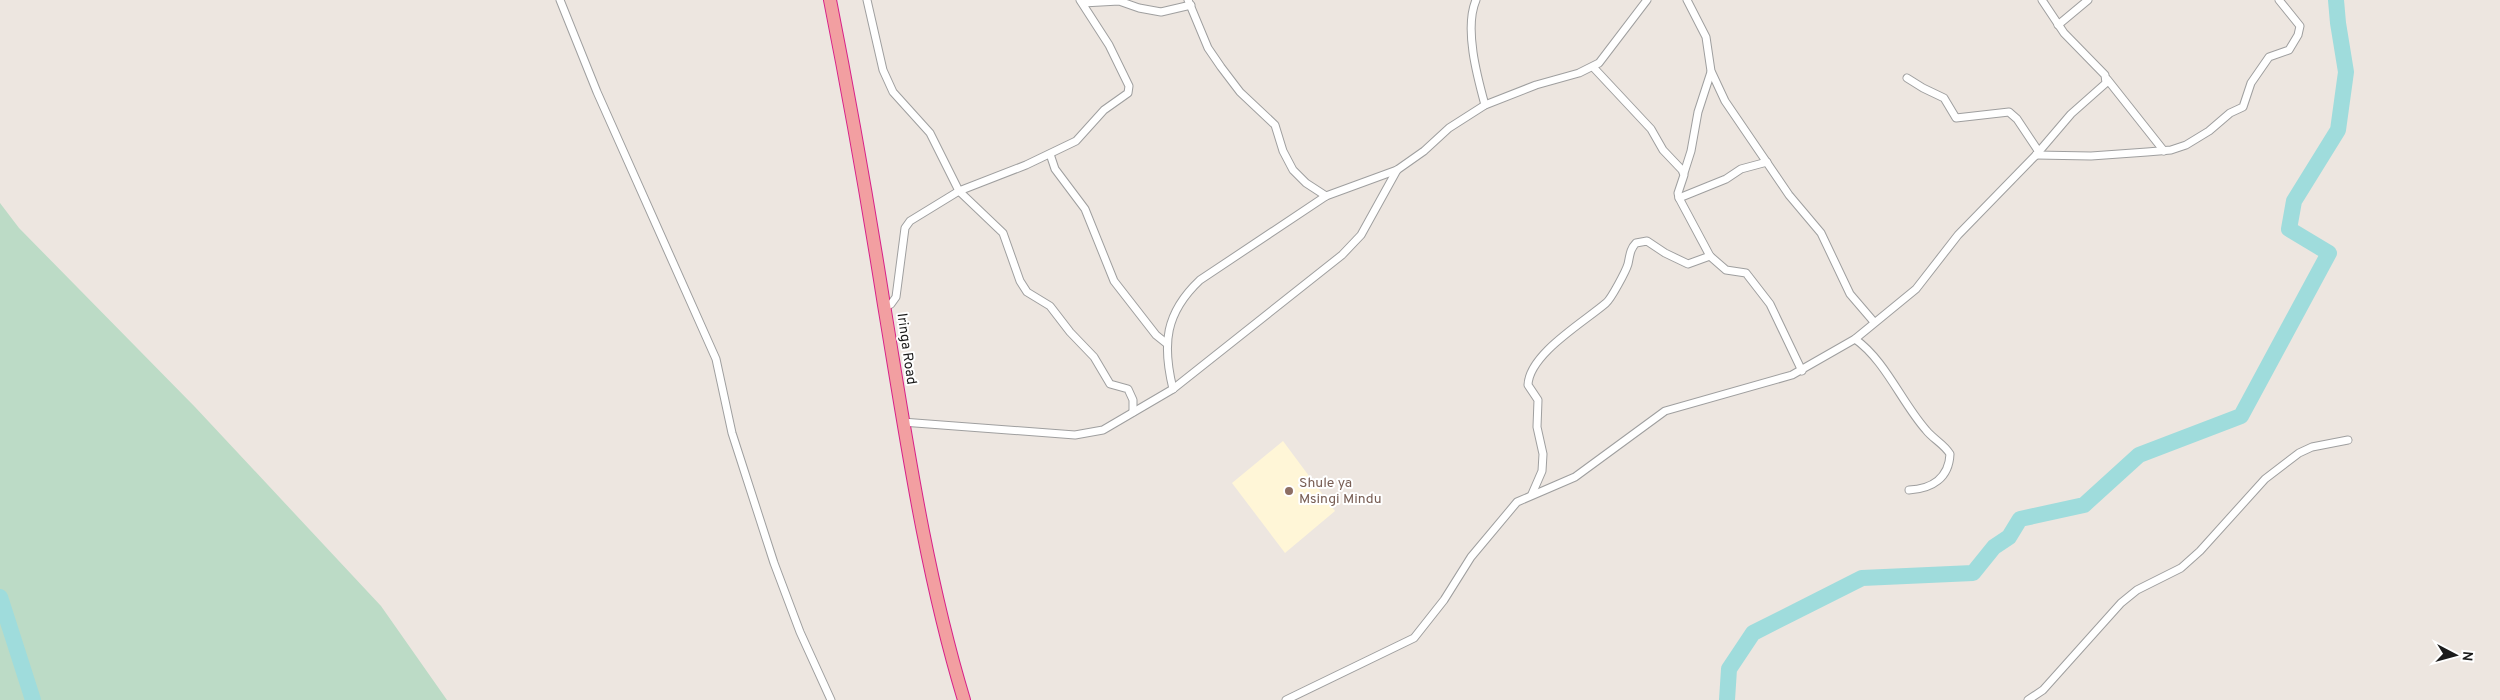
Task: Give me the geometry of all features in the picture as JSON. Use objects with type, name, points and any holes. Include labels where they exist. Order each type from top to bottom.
[{"type":"highway","name":"Iringa Road","points":[[830,0],[855,129],[885,307],[901,422],[941,613],[964,700]]},
{"type":"street","points":[[560,0],[597,92],[716,360],[732,433],[774,563],[804,640],[832,700]]},
{"type":"street","points":[[866,0],[877,48],[888,84],[898,99],[930,133],[959,191],[1003,234],[1020,281],[1027,292],[1050,306],[1070,332],[1094,357],[1110,384],[1128,389],[1134,400],[1133,412]]},
{"type":"street","points":[[1476,0],[1471,19],[1472,35],[1476,68],[1485,105]]},
{"type":"street","points":[[1173,389],[1166,343],[1168,330],[1177,307],[1186,293],[1200,280],[1326,196],[1397,170],[1424,151],[1449,128],[1485,105],[1593,66],[1602,60],[1647,0]]},
{"type":"street","points":[[1687,0],[1706,37],[1711,71],[1725,101],[1789,195],[1821,234],[1850,294],[1874,322]]},
{"type":"street","points":[[2042,0],[2058,25],[2107,78],[2164,151]]},
{"type":"street","points":[[2058,25],[2088,0]]},
{"type":"street","points":[[2038,154],[2091,156],[2164,151],[2179,148],[2196,140],[2230,113],[2243,107],[2248,88],[2269,57],[2290,49],[2300,26],[2279,0]]},
{"type":"street","points":[[1081,2],[1119,1],[1139,8],[1161,12],[1189,2],[1208,48],[1227,76],[1275,125],[1283,151],[1293,170],[1306,183],[1326,196]]},
{"type":"street","points":[[885,307],[896,298],[907,224],[959,191],[1050,154],[1076,141],[1104,110],[1130,90],[1109,44],[1081,2]]},
{"type":"street","points":[[1593,66],[1651,129],[1663,150],[1684,173]]},
{"type":"street","points":[[1711,71],[1698,112],[1691,150],[1678,193],[1679,198],[1710,256],[1724,269],[1741,271],[1749,275],[1770,304],[1802,371]]},
{"type":"street","points":[[1907,78],[1944,98],[1956,118],[1999,111],[2012,113],[2038,154]]},
{"type":"street","points":[[1286,700],[1414,638],[1444,600],[1471,556],[1517,502],[1575,477],[1665,411],[1740,392],[1802,371],[1855,339],[1916,289],[1958,235],[2038,154],[2071,114],[2104,86],[2107,78]]},
{"type":"street","points":[[1050,154],[1054,169],[1085,209],[1114,281],[1156,335],[1166,343]]},
{"type":"street","points":[[1679,198],[1749,166],[1767,162]]},
{"type":"street","points":[[901,422],[1075,435],[1103,430],[1173,389],[1290,298],[1352,246],[1361,235],[1397,170]]},
{"type":"street","points":[[1532,494],[1543,465],[1538,427],[1538,400],[1528,385],[1536,366],[1553,346],[1608,302],[1627,267],[1630,250],[1636,243],[1647,241],[1685,263],[1695,263],[1710,256]]},
{"type":"street","points":[[1855,339],[1870,354],[1927,431],[1945,446],[1950,454],[1947,471],[1941,479],[1922,489],[1909,490]]},
{"type":"street","points":[[2028,700],[2043,690],[2121,603],[2137,590],[2174,572],[2200,550],[2264,478],[2299,453],[2312,447],[2348,440]]},
{"type":"shaded area","points":[[1283,441],[1335,511],[1285,553],[1232,483]]},
{"type":"green space","points":[[0,203],[19,228],[195,407],[381,606],[447,700],[0,700]]},
{"type":"waterway","points":[[1727,700],[1729,669],[1753,633],[1862,578],[1973,573],[1994,547],[2009,537],[2020,519],[2084,505],[2139,455],[2241,416],[2329,253],[2289,229],[2294,201],[2338,130],[2346,72],[2336,0]]},
{"type":"waterway","points":[[0,597],[33,700]]},
{"type":"place","name":"Shule ya Msingi Mindu","points":[[1289,491]]}]
